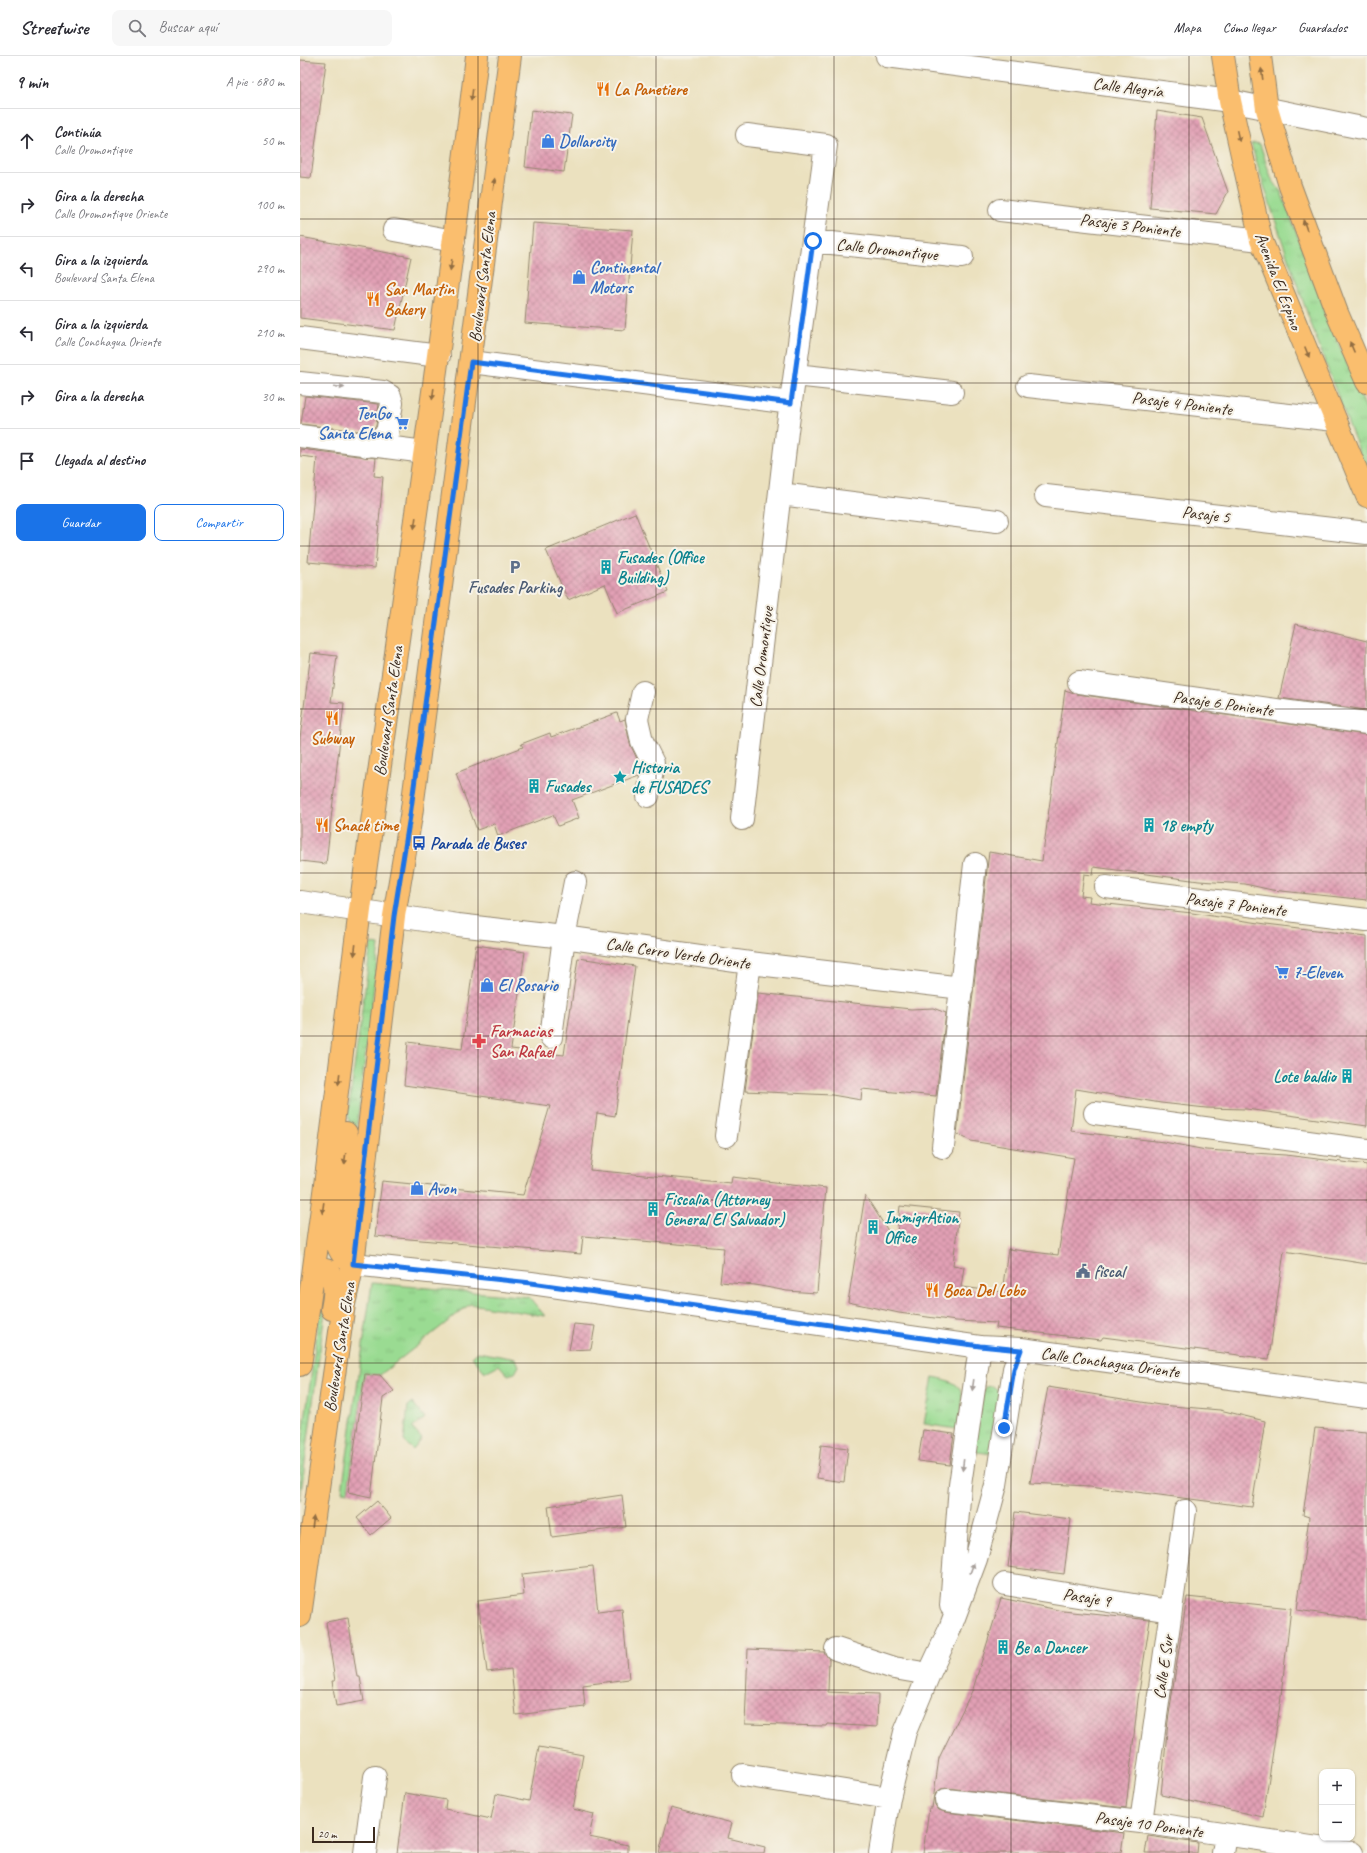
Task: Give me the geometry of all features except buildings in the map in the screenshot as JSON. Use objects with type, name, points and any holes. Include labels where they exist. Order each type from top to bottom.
[{"type":"main road","name":"Boulevard Santa Elena","points":[[300,1365],[308,1266],[336,1108],[360,911],[439,356],[476,56]]},
{"type":"main road","points":[[498,56],[494,100],[496,108],[502,116]]},
{"type":"main road","name":"Boulevard Santa Elena","points":[[300,1616],[344,1304],[353,1264],[394,916],[412,808],[510,56]]},
{"type":"main road","name":"Avenida El Espino","points":[[1223,56],[1230,101],[1261,240],[1367,496]]},
{"type":"main road","points":[[1260,56],[1267,109],[1293,194],[1338,313],[1367,382]]},
{"type":"main road","points":[[336,1108],[343,1121],[346,1145],[335,1236],[339,1250],[344,1259],[353,1264]]},
{"type":"main road","points":[[308,1266],[329,1271],[336,1288],[322,1383],[329,1410]]},
{"type":"street","name":"Calle Alegría","points":[[887,56],[1230,101],[1367,129]]},
{"type":"street","name":"Calle Oromontique","points":[[742,819],[794,375],[826,146],[747,135]]},
{"type":"street","name":"Pasaje 3 Poniente","points":[[1000,210],[1261,240]]},
{"type":"street","points":[[394,230],[454,241]]},
{"type":"street","name":"Calle Oromontique","points":[[813,241],[962,257]]},
{"type":"street","points":[[300,338],[439,356]]},
{"type":"street","points":[[471,362],[791,403]]},
{"type":"street","points":[[794,375],[952,392]]},
{"type":"street","points":[[300,383],[383,392],[390,396],[392,403],[387,434],[367,446]]},
{"type":"street","name":"Pasaje 4 Poniente","points":[[1028,386],[1335,420]]},
{"type":"street","points":[[300,436],[367,446],[425,452]]},
{"type":"street","points":[[780,494],[997,521]]},
{"type":"street","name":"Pasaje 5","points":[[1046,496],[1367,533]]},
{"type":"street","name":"Pasaje 6 Poniente","points":[[1079,682],[1367,723]]},
{"type":"street","points":[[643,692],[637,719],[642,742],[653,763],[648,796]]},
{"type":"street","points":[[943,1147],[975,864]]},
{"type":"street","points":[[551,1037],[564,937],[575,882]]},
{"type":"street","name":"Pasaje 7 Poniente","points":[[1106,887],[1367,920]]},
{"type":"street","name":"Calle Cerro Verde Oriente","points":[[300,902],[394,916],[564,937],[750,963],[962,988]]},
{"type":"street","points":[[726,1136],[750,963]]},
{"type":"street","points":[[1095,1113],[1367,1150]]},
{"type":"street","name":"Calle Conchagua Oriente","points":[[353,1264],[531,1283],[980,1346],[1021,1350],[1367,1397]]},
{"type":"street","points":[[949,1631],[960,1485],[980,1346]]},
{"type":"street","points":[[880,1853],[889,1798],[905,1732],[949,1631],[976,1559],[996,1485],[1014,1369],[1021,1350]]},
{"type":"street","name":"Calle E Sur","points":[[1141,1822],[1185,1511]]},
{"type":"street","name":"Pasaje 9","points":[[1005,1584],[1170,1611]]},
{"type":"street","points":[[836,1649],[894,1668],[929,1674]]},
{"type":"street","points":[[743,1775],[889,1798]]},
{"type":"street","points":[[365,1853],[375,1777]]},
{"type":"street","name":"Pasaje 10 Poniente","points":[[946,1800],[1141,1822],[1224,1844],[1352,1853]]},
{"type":"green space","points":[[1251,144],[1260,144],[1271,178],[1281,192],[1337,340],[1367,411],[1367,471],[1320,349],[1291,268]]},
{"type":"green space","points":[[371,944],[379,945],[345,1222],[352,1141],[348,1113]]},
{"type":"green space","points":[[372,1283],[529,1297],[545,1316],[470,1304],[380,1375],[365,1374],[348,1492],[342,1491]]},
{"type":"green space","points":[[321,1303],[326,1304],[300,1500],[300,1456]]},
{"type":"green space","points":[[478,1352],[516,1359],[519,1366],[515,1373],[508,1375],[499,1365],[485,1372],[472,1357]]},
{"type":"green space","points":[[933,1377],[954,1383],[962,1394],[957,1429],[924,1424]]},
{"type":"green space","points":[[992,1386],[997,1389],[1002,1397],[993,1454],[970,1451],[985,1387]]},
{"type":"green space","points":[[413,1403],[425,1418],[412,1428],[422,1439],[413,1450],[404,1441],[408,1406]]},
{"type":"place","name":"La Panetiere","points":[[603,89]]},
{"type":"place","name":"Dollarcity","points":[[548,141]]},
{"type":"place","name":"Continental Motors","points":[[579,277]]},
{"type":"place","name":"San Martin Bakery","points":[[373,299]]},
{"type":"place","name":"TenGo Santa Elena","points":[[402,423]]},
{"type":"place","name":"Fusades Parking","points":[[515,567]]},
{"type":"place","name":"Fusades (Office Building)","points":[[606,567]]},
{"type":"place","name":"Subway","points":[[332,718]]},
{"type":"place","name":"Historia de FUSADES","points":[[620,777]]},
{"type":"place","name":"Fusades","points":[[534,786]]},
{"type":"place","name":"Snack time","points":[[322,825]]},
{"type":"place","name":"18 empty","points":[[1149,825]]},
{"type":"place","name":"Parada de Buses","points":[[419,843]]},
{"type":"place","name":"7-Eleven","points":[[1282,972]]},
{"type":"place","name":"El Rosario","points":[[487,985]]},
{"type":"place","name":"Farmacias San Rafael","points":[[479,1041]]},
{"type":"place","name":"Lote baldio","points":[[1347,1076]]},
{"type":"place","name":"Avon","points":[[417,1188]]},
{"type":"place","name":"Fiscalia (Attorney General El Salvador)","points":[[653,1209]]},
{"type":"place","name":"ImmigrAtion Office","points":[[873,1227]]},
{"type":"place","name":"fiscal","points":[[1083,1271]]},
{"type":"place","name":"Boca Del Lobo","points":[[932,1290]]},
{"type":"place","name":"Be a Dancer","points":[[1003,1647]]},
{"type":"route","points":[[813,241],[791,403],[471,362],[410,816],[394,916],[353,1264],[531,1283],[980,1346],[1021,1350],[1014,1369],[1004,1428]]}]
